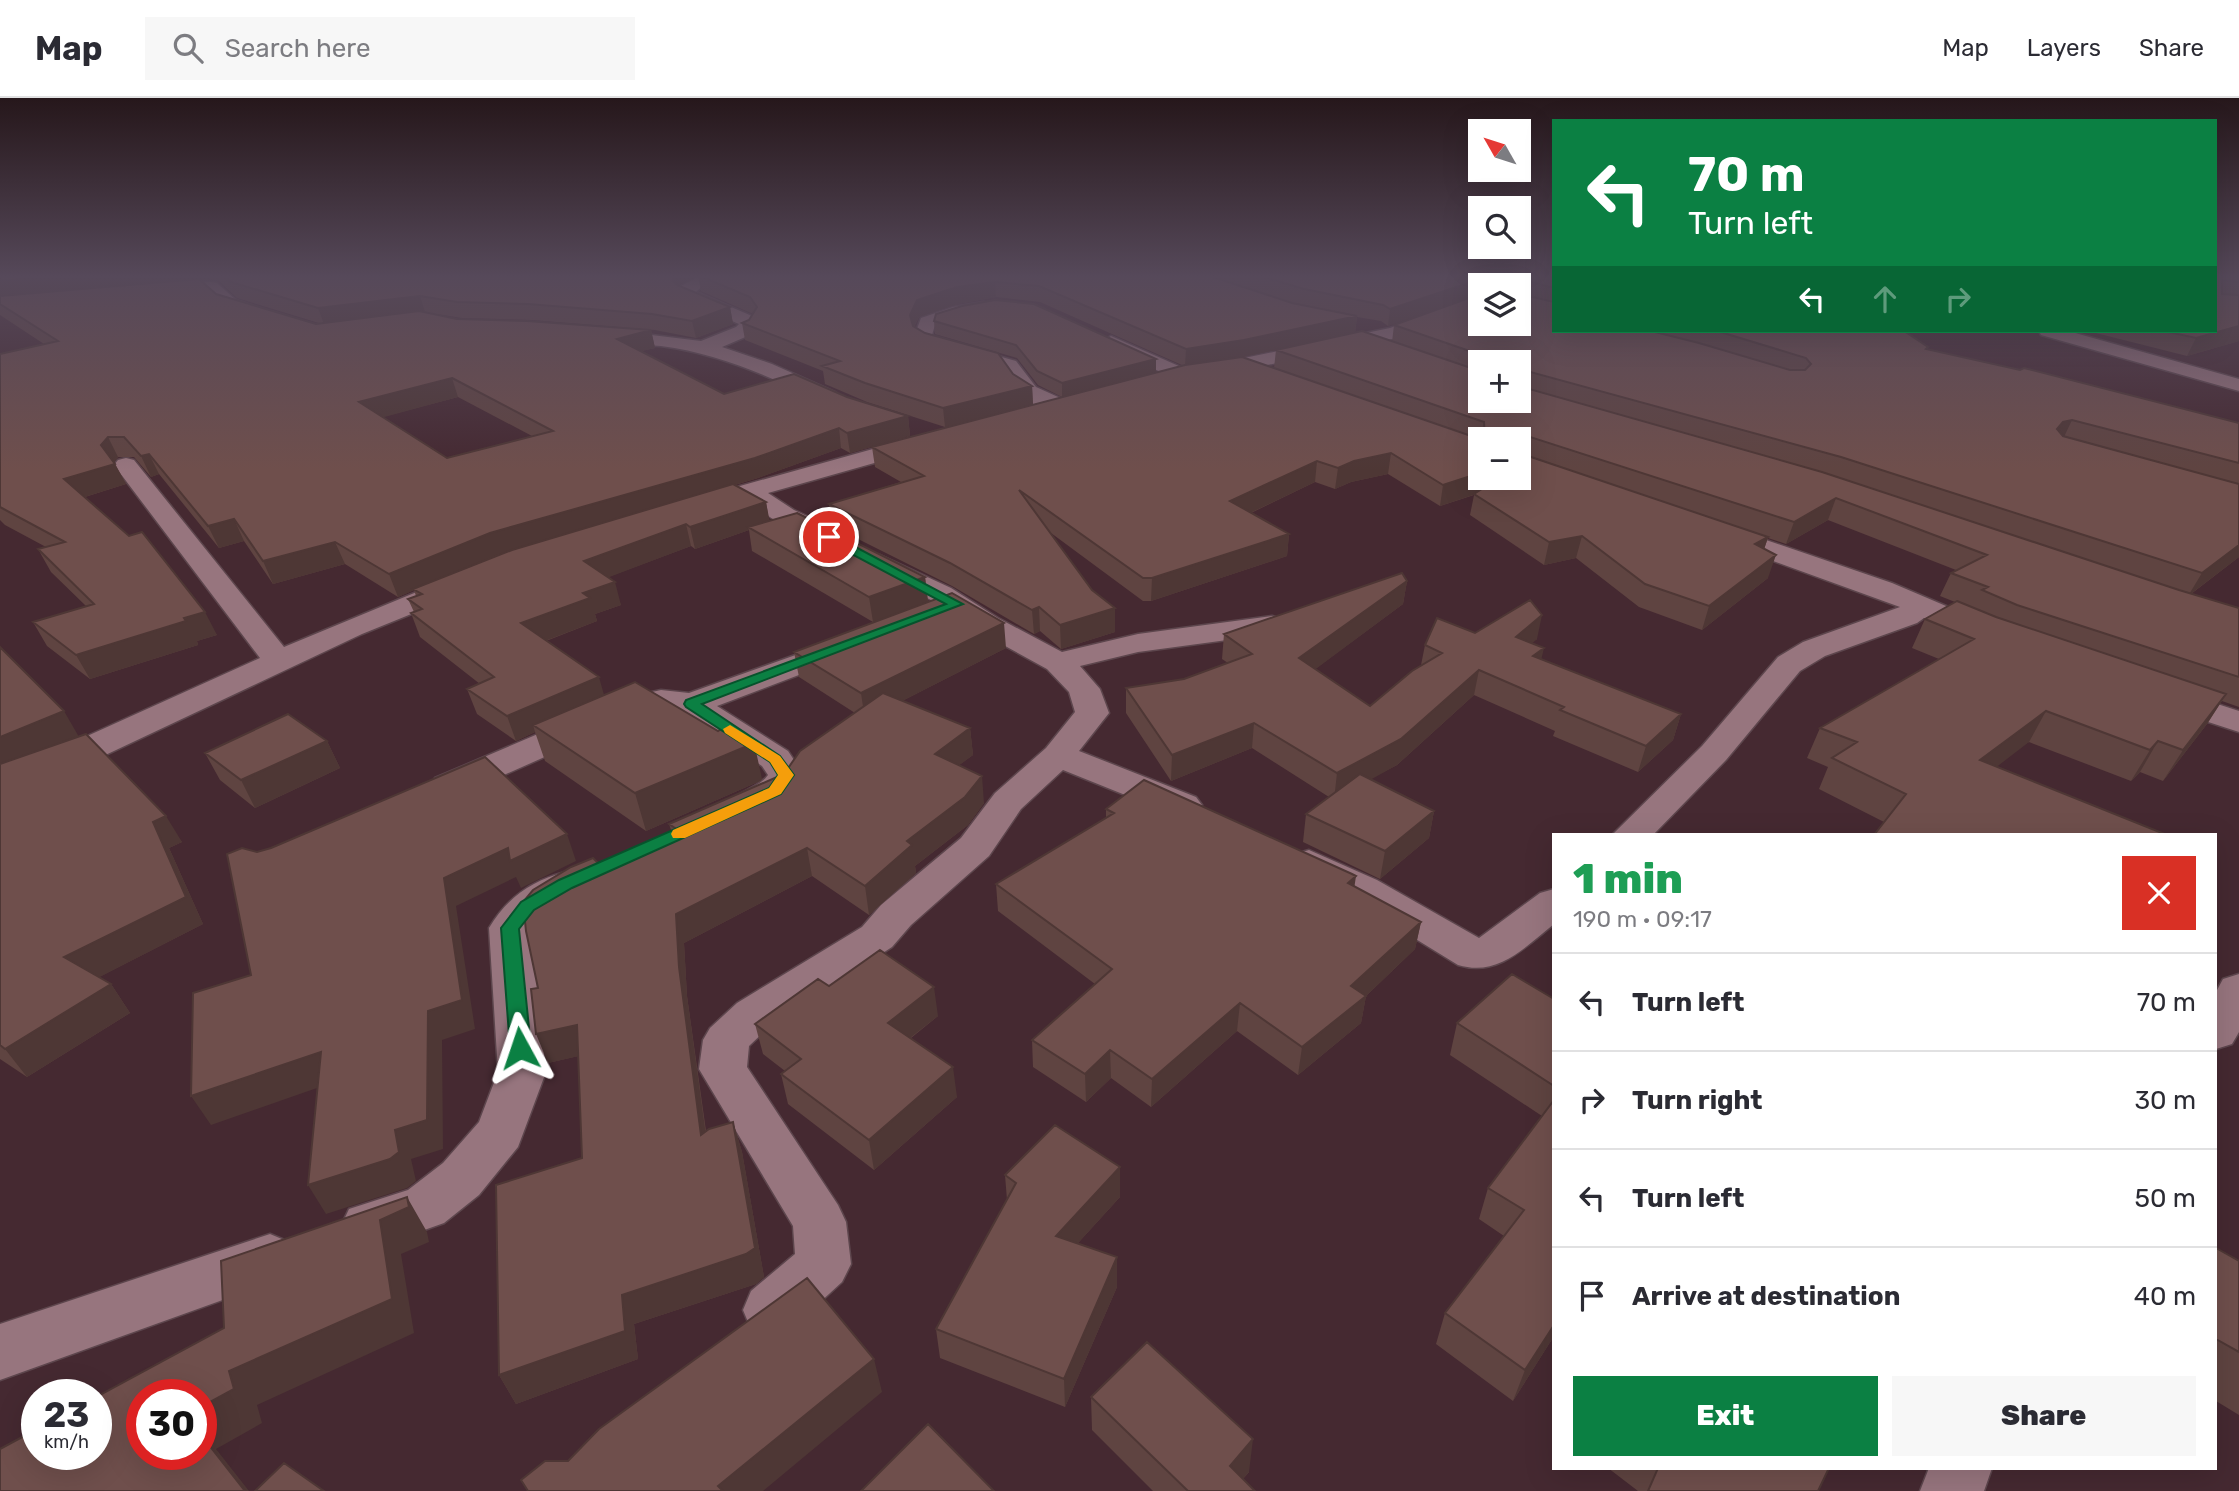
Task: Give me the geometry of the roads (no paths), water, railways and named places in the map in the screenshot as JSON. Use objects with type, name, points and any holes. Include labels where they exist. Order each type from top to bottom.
[{"type":"street","points":[[655,340],[702,348],[783,376],[845,403]]},
{"type":"street","points":[[702,348],[721,340]]},
{"type":"street","points":[[928,340],[1009,365],[1016,379],[1031,396],[1072,403],[1021,416]]},
{"type":"street","points":[[1106,340],[1184,375]]},
{"type":"street","points":[[1146,384],[1244,366],[1330,340]]},
{"type":"street","points":[[1384,340],[1397,344],[1403,340]]},
{"type":"street","points":[[2080,340],[2239,385]]},
{"type":"street","points":[[1244,366],[1274,379]]},
{"type":"street","points":[[671,513],[944,437],[907,425]]},
{"type":"street","points":[[126,465],[279,662]]},
{"type":"street","points":[[738,1333],[783,1301],[823,1264],[819,1222],[723,1069],[726,1040],[753,1016],[877,937],[896,915],[975,847],[1008,801],[1058,755],[1092,713],[1084,689],[1058,662],[957,604],[785,515],[748,491]]},
{"type":"street","points":[[1700,525],[1922,606],[2006,642]]},
{"type":"street","points":[[0,784],[67,759],[351,628],[484,574]]},
{"type":"street","points":[[919,618],[957,604]]},
{"type":"street","points":[[1632,833],[1714,753],[1789,664],[1814,649],[1906,617],[1922,606]]},
{"type":"street","points":[[1058,662],[1138,643],[1272,625]]},
{"type":"street","points":[[691,704],[868,637]]},
{"type":"street","points":[[2139,688],[2239,722]]},
{"type":"street","points":[[420,798],[632,705],[654,699],[673,698],[691,704],[775,759],[786,775],[775,791],[713,818]]},
{"type":"street","points":[[1058,755],[1212,817]]},
{"type":"street","points":[[1275,846],[1363,889],[1473,954],[1490,953],[1552,905]]},
{"type":"street","points":[[0,1352],[425,1206],[461,1179],[500,1133],[523,1072],[510,928],[527,906],[590,873]]},
{"type":"street","points":[[2217,1030],[2239,990]]},
{"type":"street","points":[[1952,1491],[1960,1470]]}]
